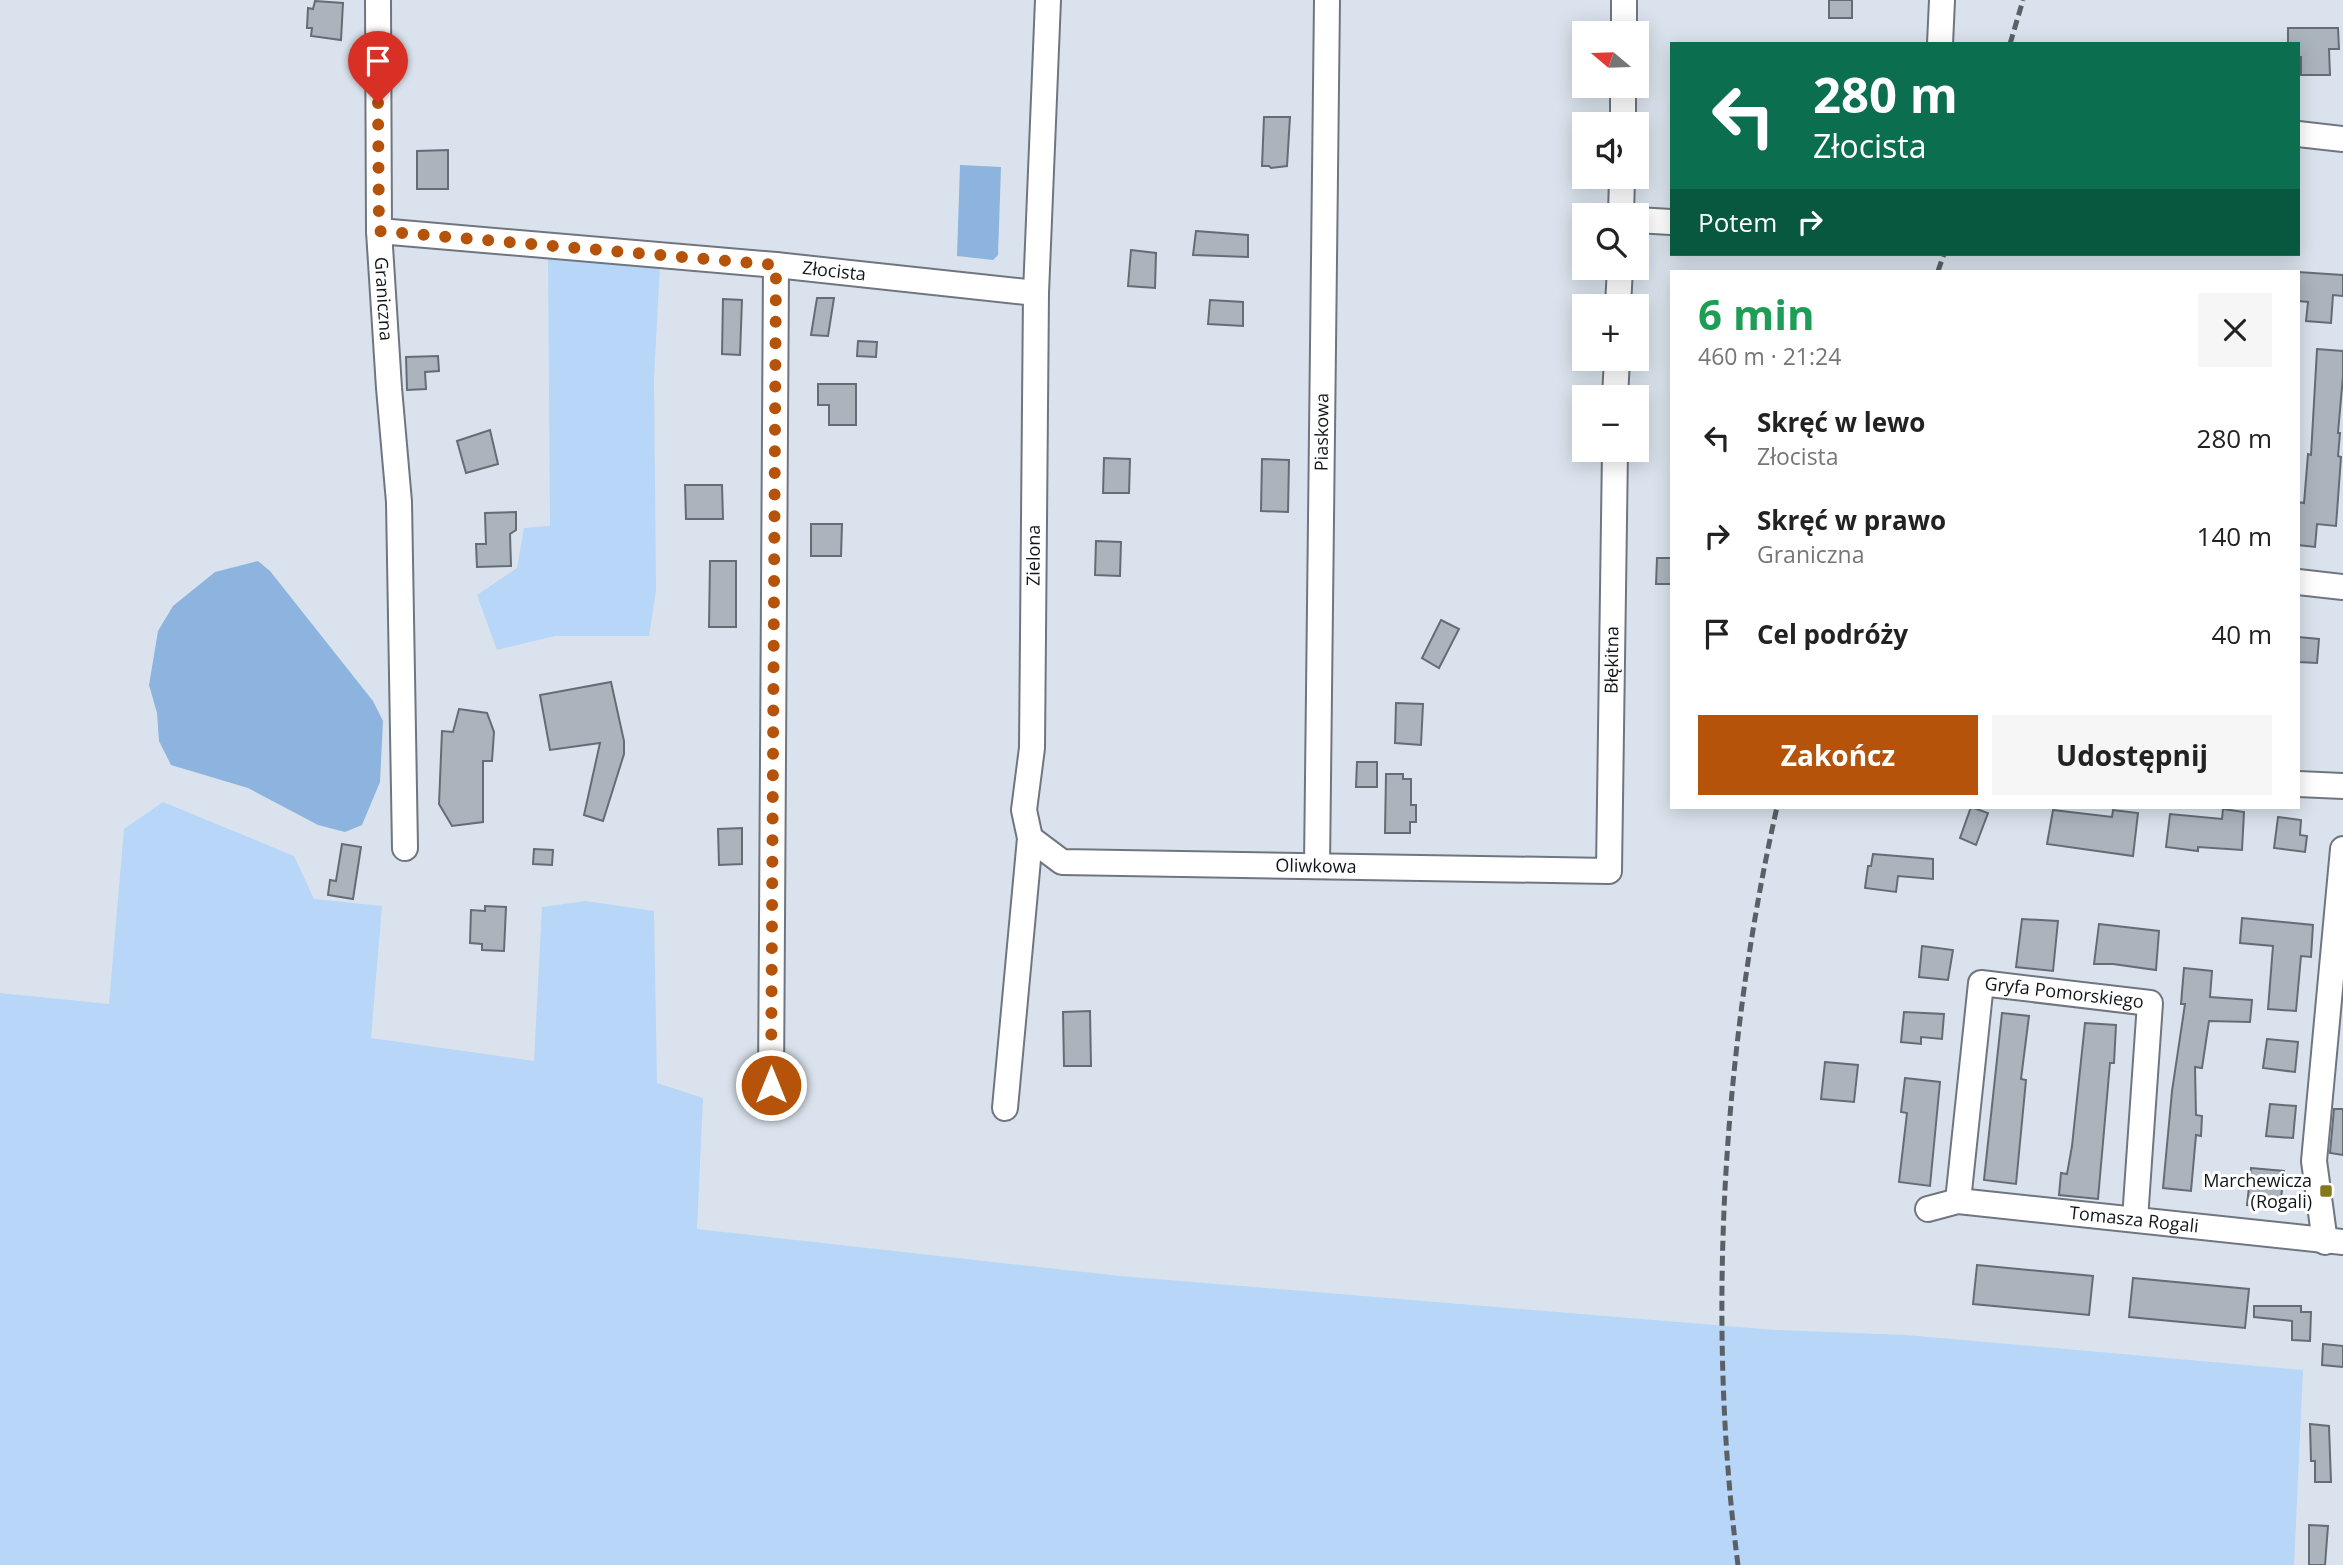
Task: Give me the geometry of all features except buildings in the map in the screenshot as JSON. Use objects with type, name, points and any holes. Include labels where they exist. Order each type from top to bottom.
[{"type":"street","name":"Graniczna","points":[[378,0],[379,231],[399,502],[405,848]]},
{"type":"street","name":"Zielona","points":[[1005,1108],[1030,838],[1024,810],[1032,748],[1036,293],[1048,0]]},
{"type":"street","name":"Piaskowa","points":[[1317,866],[1327,0]]},
{"type":"street","points":[[1624,0],[1624,21]]},
{"type":"street","points":[[1940,42],[1942,0]]},
{"type":"street","points":[[2300,134],[2343,139]]},
{"type":"street","points":[[1649,221],[1670,222]]},
{"type":"street","name":"Złocista","points":[[379,231],[776,265],[1036,293]]},
{"type":"street","points":[[771,1085],[776,265]]},
{"type":"street","name":"Błękitna","points":[[1609,871],[1615,462]]},
{"type":"street","points":[[2300,582],[2343,587]]},
{"type":"street","points":[[2300,784],[2343,786]]},
{"type":"street","name":"Oliwkowa","points":[[1030,838],[1062,862],[1609,871]]},
{"type":"street","points":[[2334,1242],[2314,1161],[2337,990],[2343,849]]},
{"type":"street","name":"Gryfa Pomorskiego","points":[[1958,1201],[1981,983],[2150,1003],[2135,1219]]},
{"type":"street","name":"Tomasza Rogali","points":[[1928,1209],[1958,1201],[2334,1242]]},
{"type":"shaded area","points":[[960,165],[1001,167],[998,255],[993,260],[957,256]]},
{"type":"shaded area","points":[[548,256],[660,266],[654,378],[656,591],[649,636],[555,636],[497,650],[477,595],[517,568],[524,528],[550,526]]},
{"type":"shaded area","points":[[258,561],[270,571],[373,701],[383,721],[380,782],[362,825],[345,832],[318,825],[248,788],[171,765],[159,741],[157,713],[149,685],[158,631],[173,606],[215,572]]},
{"type":"shaded area","points":[[163,802],[294,856],[314,899],[382,906],[371,1038],[534,1061],[542,907],[586,901],[654,911],[657,1083],[703,1098],[697,1229],[1120,1276],[1775,1330],[1906,1335],[2303,1370],[2294,1565],[0,1565],[0,993],[109,1004],[124,829]]},
{"type":"railway","points":[[2011,42],[2023,0]]},
{"type":"railway","points":[[1938,270],[1943,256]]},
{"type":"railway","points":[[1738,1565],[1728,1472],[1723,1378],[1725,1184],[1732,1088],[1744,992],[1777,809]]},
{"type":"place","name":"Marchewicza (Rogali)","points":[[2326,1191]]},
{"type":"route","points":[[378,103],[379,231],[776,265],[771,1085]]}]
